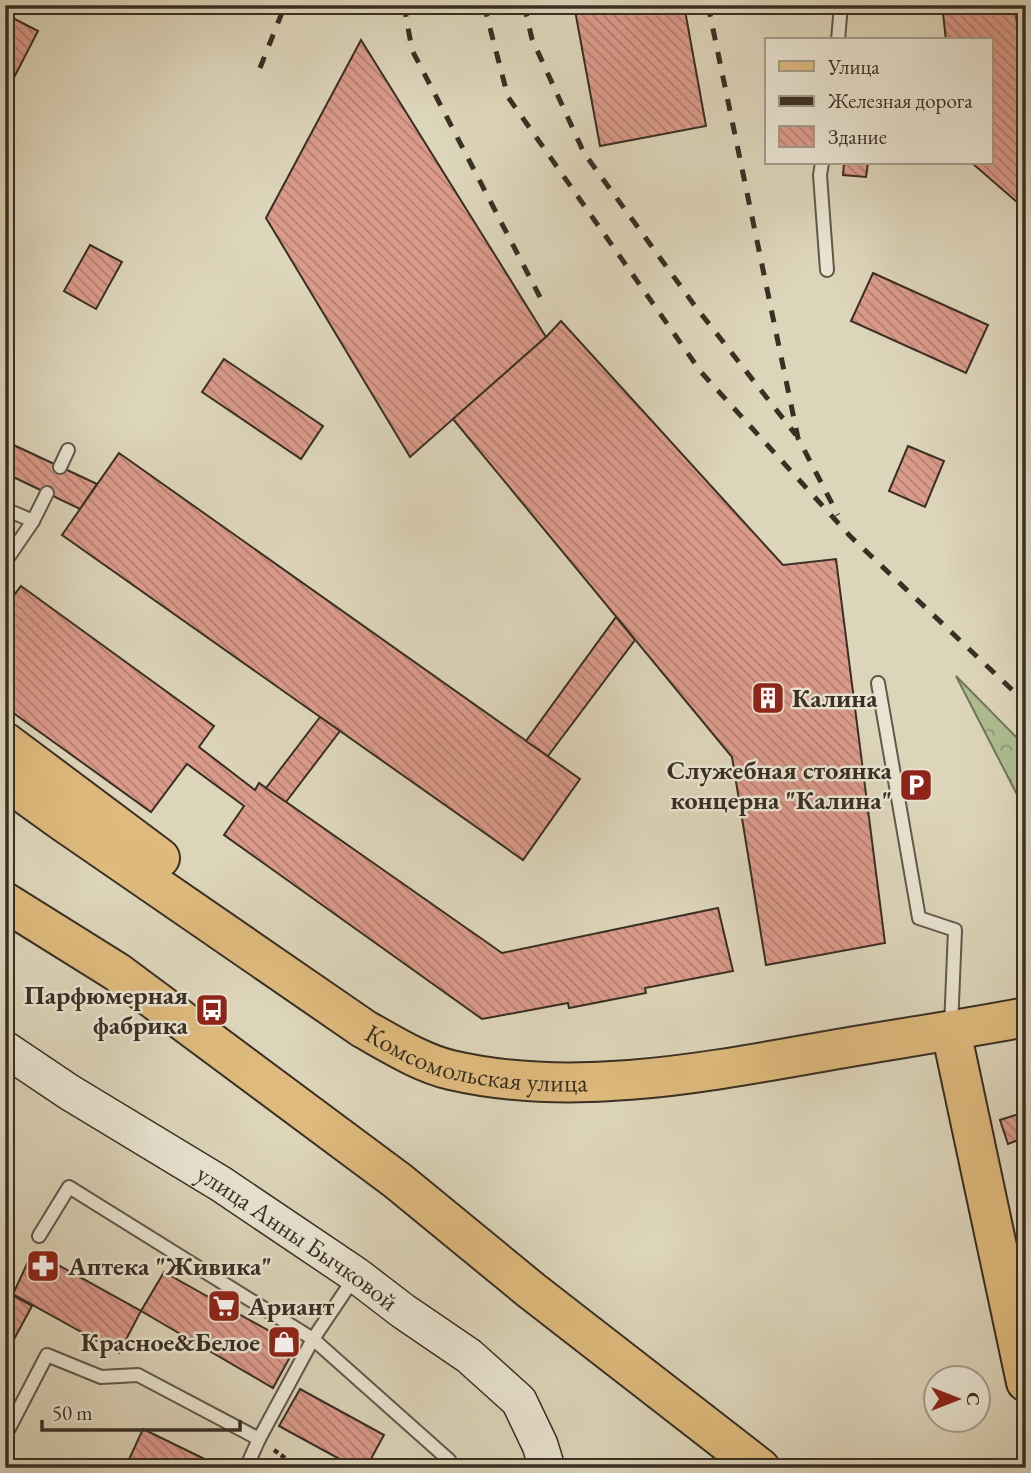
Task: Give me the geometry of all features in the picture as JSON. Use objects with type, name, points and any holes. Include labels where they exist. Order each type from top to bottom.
[{"type":"main road","points":[[5,743],[364,1006],[488,1076]]},
{"type":"main road","name":"Комсомольская улица","points":[[5,780],[364,1029],[448,1070],[488,1076],[625,1081],[744,1066],[1026,1017]]},
{"type":"main road","points":[[12,910],[117,972],[398,1181],[532,1291],[760,1468]]},
{"type":"main road","points":[[951,1031],[1026,1382]]},
{"type":"main road","points":[[704,1424],[723,1468]]},
{"type":"street","name":"улица Анны Бычковой","points":[[5,1048],[69,1092],[221,1184],[356,1275],[469,1356],[519,1401],[540,1445],[547,1468]]},
{"type":"lane","points":[[838,38],[841,5]]},
{"type":"lane","points":[[822,164],[820,175],[827,270]]},
{"type":"lane","points":[[60,467],[68,450]]},
{"type":"lane","points":[[5,562],[33,521],[47,493]]},
{"type":"lane","points":[[5,509],[33,521]]},
{"type":"lane","points":[[878,683],[919,918],[955,930],[951,1031]]},
{"type":"lane","points":[[39,1236],[69,1187],[313,1339],[449,1460],[445,1468]]},
{"type":"lane","points":[[246,1468],[313,1339],[356,1275]]},
{"type":"lane","points":[[5,1436],[47,1355],[101,1377],[138,1375],[259,1439]]},
{"type":"path","points":[[259,1439],[299,1468]]},
{"type":"green space","points":[[956,676],[1026,747],[1026,812]]},
{"type":"building","points":[[574,5],[684,5],[706,126],[600,146]]},
{"type":"building","points":[[942,5],[1015,5],[1026,108],[1026,210],[973,164],[992,164],[992,38],[946,38]]},
{"type":"building","points":[[5,14],[38,31],[5,95]]},
{"type":"building","points":[[361,40],[546,337],[410,457],[266,218]]},
{"type":"building","points":[[844,164],[868,164],[866,177],[843,175]]},
{"type":"building","points":[[90,245],[122,262],[96,309],[64,291]]},
{"type":"building","points":[[873,273],[988,325],[966,373],[851,321]]},
{"type":"building","name":"Калина","points":[[561,321],[783,565],[836,559],[885,943],[766,965],[732,757],[453,419]]},
{"type":"building","points":[[224,359],[323,426],[301,459],[202,392]]},
{"type":"building","points":[[5,441],[97,484],[80,509],[5,473]]},
{"type":"building","points":[[908,446],[944,461],[925,507],[889,491]]},
{"type":"building","points":[[119,453],[580,779],[523,860],[62,535]]},
{"type":"building","points":[[21,586],[214,726],[199,747],[255,790],[259,783],[502,953],[718,908],[733,971],[645,988],[646,993],[569,1008],[568,1003],[482,1019],[224,835],[244,806],[187,764],[151,812],[5,707],[5,607]]},
{"type":"building","points":[[616,617],[635,640],[548,756],[526,741]]},
{"type":"building","points":[[320,717],[340,731],[286,802],[266,788]]},
{"type":"building","points":[[1025,1112],[1026,1137],[1008,1144],[1000,1120]]},
{"type":"building","points":[[33,1251],[141,1311],[119,1353],[13,1294]]},
{"type":"building","points":[[164,1272],[296,1346],[273,1388],[141,1311]]},
{"type":"building","points":[[5,1291],[32,1306],[5,1356]]},
{"type":"building","points":[[300,1389],[384,1435],[366,1468],[356,1468],[279,1426]]},
{"type":"building","points":[[143,1429],[223,1468],[125,1468]]},
{"type":"railway","points":[[260,68],[285,5]]},
{"type":"railway","points":[[404,5],[412,50],[542,301]]},
{"type":"railway","points":[[484,5],[508,97],[701,372],[850,536],[1026,703]]},
{"type":"railway","points":[[524,5],[532,39],[584,153],[695,306],[796,435]]},
{"type":"railway","points":[[708,5],[798,438],[838,515]]},
{"type":"place","name":"Калина","points":[[768,698]]},
{"type":"place","name":"Служебная стоянка концерна \"Калина\"","points":[[916,785]]},
{"type":"place","name":"Парфюмерная фабрика","points":[[212,1010]]},
{"type":"place","name":"Аптека \"Живика\"","points":[[43,1266]]},
{"type":"place","name":"Ариант","points":[[224,1306]]},
{"type":"place","name":"Красное&Белое","points":[[284,1342]]}]
